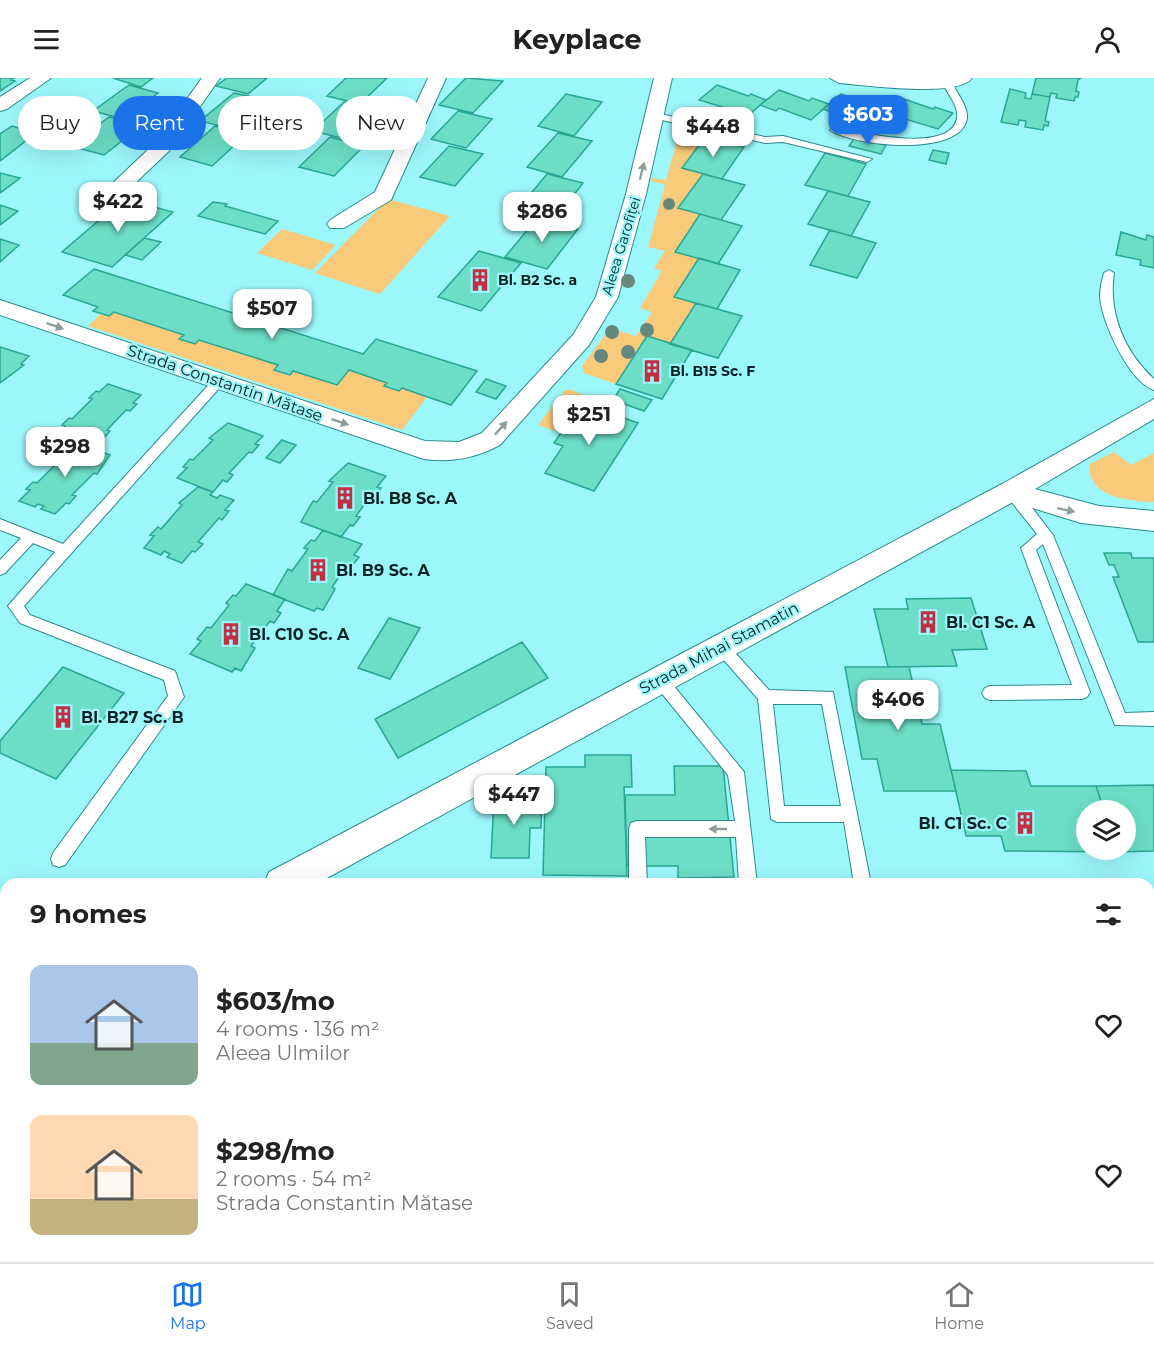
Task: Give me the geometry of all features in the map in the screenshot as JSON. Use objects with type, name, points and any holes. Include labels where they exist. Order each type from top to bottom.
[{"type":"street","points":[[0,105],[42,78]]},
{"type":"street","points":[[122,185],[162,147],[211,78]]},
{"type":"street","points":[[337,224],[384,196],[437,78]]},
{"type":"street","name":"Aleea Garofiței","points":[[450,454],[472,450],[491,440],[586,332],[607,297],[656,116],[663,78]]},
{"type":"street","points":[[838,78],[956,81]]},
{"type":"street","name":"Strada Constantin Mătase","points":[[0,308],[424,450],[450,454]]},
{"type":"street","name":"Strada Mihai Stamatin","points":[[291,878],[1011,490],[1154,408]]},
{"type":"street","points":[[1011,490],[1058,509],[1118,521],[1154,521]]},
{"type":"lane","points":[[835,130],[905,143],[922,143],[940,138],[955,130],[961,123],[962,114],[956,81]]},
{"type":"lane","points":[[656,116],[765,140],[783,139],[867,159]]},
{"type":"lane","points":[[1109,273],[1106,296],[1115,326],[1135,367],[1154,386]]},
{"type":"lane","points":[[59,859],[176,697],[170,676],[25,620],[15,606],[219,381]]},
{"type":"lane","points":[[1011,490],[1046,535],[1120,720],[1154,719]]},
{"type":"lane","points":[[0,524],[64,550]]},
{"type":"lane","points":[[990,693],[1082,692],[1028,549],[1046,535]]},
{"type":"lane","points":[[0,569],[31,537]]},
{"type":"lane","points":[[721,647],[765,697],[777,814],[851,814]]},
{"type":"lane","points":[[660,680],[736,772],[748,878]]},
{"type":"lane","points":[[765,697],[828,697],[862,878]]},
{"type":"lane","points":[[638,878],[637,829],[744,829]]},
{"type":"shaded area","points":[[697,132],[746,145],[705,137],[683,168],[703,174],[678,208],[700,214],[675,251],[699,258],[675,297],[696,303],[670,344],[647,337],[616,384],[584,373],[582,366],[610,328],[636,336],[652,312],[640,308],[662,271],[654,268],[665,251],[648,247],[665,185],[652,181],[652,178],[666,180],[678,137],[691,140]]},
{"type":"shaded area","points":[[388,199],[450,216],[380,294],[315,273]]},
{"type":"shaded area","points":[[282,229],[336,245],[312,270],[257,253]]},
{"type":"shaded area","points":[[114,312],[184,335],[180,339],[195,344],[199,340],[278,365],[274,370],[290,375],[293,371],[337,385],[349,370],[387,383],[385,386],[399,391],[402,388],[427,397],[402,430],[88,326],[101,313]]},
{"type":"shaded area","points":[[568,389],[606,403],[601,410],[586,405],[575,421],[561,416],[554,426],[563,430],[561,433],[538,425],[564,391]]},
{"type":"shaded area","points":[[1114,452],[1131,465],[1154,453],[1154,502],[1123,499],[1102,491],[1095,484],[1090,475],[1090,464]]},
{"type":"building","points":[[0,78],[14,78],[11,80],[15,81],[0,91]]},
{"type":"building","points":[[113,78],[153,78],[141,87]]},
{"type":"building","points":[[227,78],[267,78],[248,94],[216,86]]},
{"type":"building","points":[[346,78],[387,78],[368,96],[336,96],[336,98],[327,96]]},
{"type":"building","points":[[466,78],[503,81],[473,113],[439,105]]},
{"type":"building","points":[[1036,78],[1081,78],[1078,80],[1076,91],[1079,92],[1078,97],[1075,97],[1074,101],[1056,98],[1057,94],[1051,93],[1050,97],[1032,94]]},
{"type":"building","points":[[129,85],[158,93],[154,96],[114,96]]},
{"type":"building","points":[[717,85],[766,100],[749,115],[699,100]]},
{"type":"building","points":[[1010,89],[1026,93],[1025,98],[1031,99],[1032,94],[1050,97],[1045,121],[1049,122],[1048,126],[1044,125],[1043,130],[1025,127],[1026,121],[1019,120],[1018,125],[1001,122]]},
{"type":"building","points":[[779,90],[809,101],[812,98],[829,104],[811,120],[779,108],[776,111],[760,105]]},
{"type":"building","points":[[234,93],[248,96],[230,96]]},
{"type":"building","points":[[566,94],[602,102],[574,136],[538,126]]},
{"type":"building","points":[[841,94],[871,105],[873,103],[890,108],[873,123],[842,112],[839,115],[823,109]]},
{"type":"building","points":[[113,97],[113,116],[101,113],[101,105]]},
{"type":"building","points":[[901,98],[953,113],[938,129],[885,113]]},
{"type":"building","points":[[218,106],[218,126],[206,122],[206,116]]},
{"type":"building","points":[[336,109],[336,137],[324,134],[324,121]]},
{"type":"building","points":[[458,111],[492,119],[466,148],[431,139]]},
{"type":"building","points":[[109,117],[113,118],[113,148],[104,155],[85,150],[101,150],[101,123]]},
{"type":"building","points":[[12,126],[18,128],[18,147],[0,161],[0,134]]},
{"type":"building","points":[[215,126],[218,127],[218,150],[230,150],[212,166],[180,157],[188,150],[206,150],[206,134]]},
{"type":"building","points":[[558,133],[592,141],[562,177],[527,167]]},
{"type":"building","points":[[330,137],[336,139],[336,150],[360,150],[334,176],[299,167],[317,150],[324,150],[324,143]]},
{"type":"building","points":[[705,137],[744,147],[722,179],[682,168]]},
{"type":"building","points":[[855,137],[886,145],[881,154],[849,146]]},
{"type":"building","points":[[449,146],[483,154],[455,186],[420,177]]},
{"type":"building","points":[[933,150],[949,153],[946,164],[929,160]]},
{"type":"building","points":[[825,153],[866,164],[848,196],[805,185]]},
{"type":"building","points":[[0,173],[20,178],[0,193]]},
{"type":"building","points":[[547,174],[583,183],[554,220],[517,210]]},
{"type":"building","points":[[703,174],[745,185],[721,220],[678,208]]},
{"type":"building","points":[[828,191],[870,202],[851,236],[808,224]]},
{"type":"building","points":[[124,199],[173,212],[112,267],[62,252]]},
{"type":"building","points":[[213,202],[227,204],[225,206],[278,221],[265,234],[198,216]]},
{"type":"building","points":[[0,205],[18,211],[0,225]]},
{"type":"building","points":[[700,214],[742,226],[718,264],[675,252]]},
{"type":"building","points":[[538,217],[578,229],[547,269],[505,257]]},
{"type":"building","points":[[830,230],[876,243],[857,278],[810,265]]},
{"type":"building","points":[[1121,232],[1146,240],[1147,235],[1154,237],[1154,268],[1140,265],[1141,260],[1116,255]]},
{"type":"building","points":[[144,238],[161,242],[142,260],[125,255]]},
{"type":"building","points":[[0,239],[19,245],[0,262]]},
{"type":"building","name":"Bl. B2 Sc. a","points":[[479,251],[521,263],[481,311],[438,297]]},
{"type":"building","points":[[699,258],[740,270],[717,309],[674,297]]},
{"type":"building","points":[[94,269],[363,354],[376,339],[477,371],[451,405],[402,388],[399,391],[384,386],[387,383],[349,370],[337,385],[293,371],[290,375],[274,370],[278,365],[199,340],[195,344],[179,339],[184,335],[114,312],[109,316],[93,311],[98,307],[63,295]]},
{"type":"building","points":[[696,303],[742,316],[718,358],[670,344]]},
{"type":"building","name":"Bl. B15 Sc. F","points":[[647,336],[692,350],[662,399],[616,384]]},
{"type":"building","points":[[0,347],[29,356],[21,364],[24,365],[0,383]]},
{"type":"building","points":[[486,379],[506,386],[496,399],[476,392]]},
{"type":"building","points":[[108,384],[141,395],[133,403],[137,404],[130,411],[126,410],[107,430],[110,431],[104,438],[100,437],[90,448],[55,436],[69,418],[72,419],[92,399],[89,398],[96,391],[99,392]]},
{"type":"building","points":[[620,389],[652,400],[644,411],[613,400]]},
{"type":"building","points":[[586,405],[638,423],[594,491],[545,473],[563,446],[554,443],[563,430],[554,426],[562,416],[575,421]]},
{"type":"building","points":[[228,423],[263,436],[255,444],[259,445],[252,453],[249,452],[229,473],[233,475],[227,482],[223,480],[213,492],[177,478],[187,468],[183,467],[190,459],[193,460],[213,440],[209,438]]},
{"type":"building","points":[[282,440],[296,445],[280,463],[266,458]]},
{"type":"building","points":[[76,443],[90,448],[87,451],[93,453],[96,450],[110,455],[97,474],[94,473],[72,495],[76,496],[69,504],[66,503],[55,514],[41,509],[44,506],[38,504],[35,507],[19,501],[30,490],[26,489],[33,482],[37,483],[59,461],[55,459]]},
{"type":"building","name":"Bl. B8 Sc. A","points":[[348,463],[386,476],[377,487],[381,488],[376,496],[372,494],[356,516],[360,517],[353,526],[350,525],[341,537],[301,522],[313,501],[317,502],[333,482],[329,481]]},
{"type":"building","points":[[198,487],[213,492],[210,495],[217,498],[220,495],[234,500],[225,510],[229,511],[222,520],[219,518],[198,542],[203,544],[195,552],[192,551],[182,563],[167,557],[170,554],[164,551],[161,555],[144,548],[154,536],[150,535],[158,527],[161,529],[182,505],[179,503]]},
{"type":"building","name":"Bl. B9 Sc. A","points":[[323,530],[362,544],[354,555],[359,557],[352,566],[348,564],[332,587],[335,589],[323,610],[317,608],[314,611],[273,595],[288,569],[292,571],[308,549],[304,548],[311,540],[315,541]]},
{"type":"building","points":[[1104,553],[1131,553],[1132,558],[1154,558],[1154,642],[1138,642],[1113,577],[1119,577],[1114,565],[1109,565]]},
{"type":"building","name":"Bl. C10 Sc. A","points":[[246,584],[285,599],[277,611],[281,613],[274,623],[270,621],[251,646],[255,648],[241,671],[235,668],[232,672],[190,654],[201,641],[197,639],[207,627],[211,628],[229,605],[226,603],[233,595],[236,596]]},
{"type":"building","name":"Bl. C1 Sc. A","points":[[971,598],[987,649],[952,650],[957,666],[888,667],[874,609],[908,609],[906,599]]},
{"type":"building","points":[[389,618],[420,628],[390,679],[358,668]]},
{"type":"building","points":[[522,642],[548,678],[398,758],[375,719]]},
{"type":"building","name":"Bl. B27 Sc. B","points":[[63,667],[124,693],[56,779],[0,753],[0,741]]},
{"type":"building","points":[[845,667],[909,667],[922,724],[940,724],[956,791],[884,791],[877,759],[862,759]]},
{"type":"building","points":[[585,755],[631,755],[632,787],[624,787],[627,876],[543,875],[546,767],[585,767]]},
{"type":"building","points":[[674,766],[723,766],[734,877],[678,878],[678,866],[627,866],[625,795],[675,795]]},
{"type":"building","name":"Bl. C1 Sc. C","points":[[951,770],[1026,771],[1031,786],[1096,786],[1101,800],[1076,800],[1076,852],[1005,851],[1001,836],[966,836]]},
{"type":"building","points":[[1154,785],[1154,851],[1136,852],[1136,800],[1101,800],[1096,786]]},
{"type":"building","points":[[494,798],[542,798],[541,828],[530,828],[529,858],[491,858]]},
{"type":"place","name":"Bl. B2 Sc. a","points":[[480,280]]},
{"type":"place","name":"Bl. B15 Sc. F","points":[[652,371]]},
{"type":"place","name":"Bl. B8 Sc. A","points":[[345,498]]},
{"type":"place","name":"Bl. B9 Sc. A","points":[[318,570]]},
{"type":"place","name":"Bl. C1 Sc. A","points":[[928,622]]},
{"type":"place","name":"Bl. C10 Sc. A","points":[[231,634]]},
{"type":"place","name":"Bl. B27 Sc. B","points":[[63,717]]},
{"type":"place","name":"Bl. C1 Sc. C","points":[[1025,823]]}]
